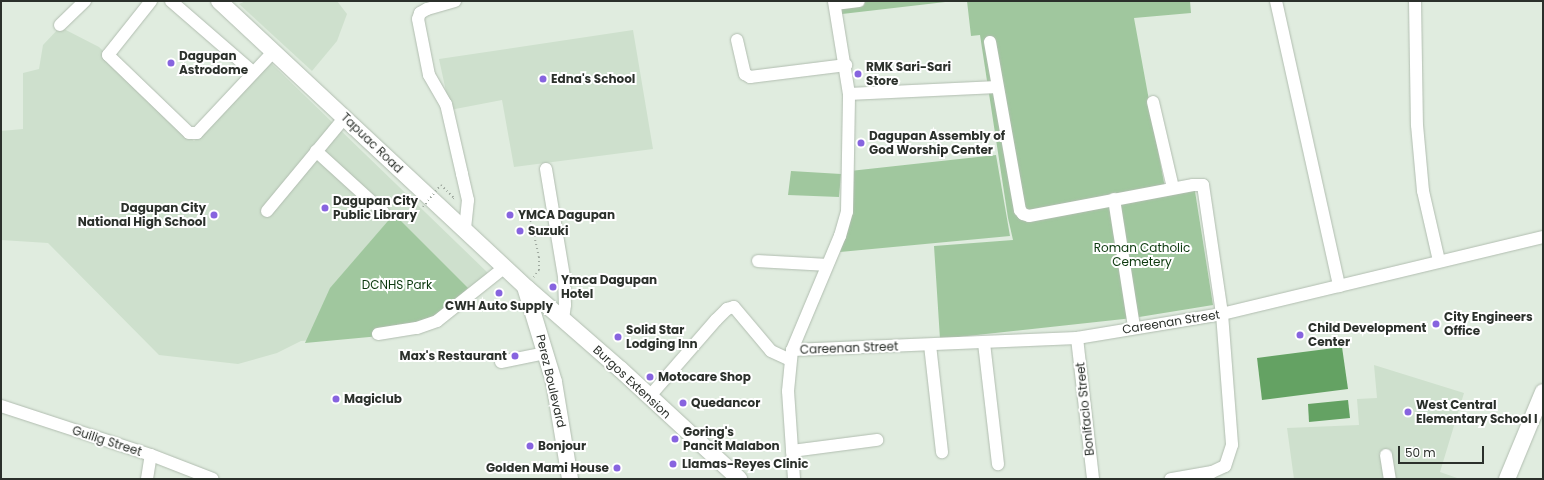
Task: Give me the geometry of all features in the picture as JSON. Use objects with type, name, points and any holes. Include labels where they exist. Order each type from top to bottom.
[{"type":"main road","name":"Tapuac Road","points":[[219,1],[526,287]]},
{"type":"main road","name":"Burgos Extension","points":[[526,287],[739,479]]},
{"type":"main road","name":"Perez Boulevard","points":[[526,287],[546,353],[559,411],[570,479]]},
{"type":"main road","points":[[1508,479],[1543,392]]},
{"type":"street","points":[[60,25],[85,1]]},
{"type":"street","points":[[151,1],[108,55],[189,133],[197,133],[274,51]]},
{"type":"street","points":[[171,1],[253,72]]},
{"type":"street","points":[[455,1],[427,9],[420,13],[418,19],[429,75],[446,104],[468,200],[465,230]]},
{"type":"street","points":[[794,479],[788,391],[791,355],[844,226],[847,212],[849,94],[846,65],[835,2],[859,1]]},
{"type":"street","points":[[1276,1],[1339,286]]},
{"type":"street","points":[[1415,1],[1417,125],[1423,191],[1439,261]]},
{"type":"street","points":[[737,40],[745,74],[750,77],[846,65]]},
{"type":"street","points":[[990,42],[1020,210],[1023,214],[1029,216],[1173,188],[1203,185],[1222,314],[1232,445],[1230,455],[1225,466],[1212,472],[1171,479]]},
{"type":"street","points":[[849,94],[997,87]]},
{"type":"street","points":[[1153,102],[1173,188]]},
{"type":"street","points":[[266,211],[345,117]]},
{"type":"street","points":[[316,151],[382,212]]},
{"type":"street","points":[[546,169],[564,277],[565,305],[563,319]]},
{"type":"street","points":[[1114,199],[1134,327]]},
{"type":"street","name":"Careenan Street","points":[[791,355],[930,345],[1078,338],[1134,327],[1222,314],[1543,237]]},
{"type":"street","points":[[758,261],[827,266]]},
{"type":"street","points":[[378,334],[417,328],[437,321],[504,267]]},
{"type":"street","points":[[649,397],[727,309],[734,307],[770,351],[791,355]]},
{"type":"street","name":"Bonifacio Street","points":[[1078,338],[1093,479]]},
{"type":"street","points":[[984,343],[998,464]]},
{"type":"street","points":[[930,345],[942,452]]},
{"type":"street","points":[[501,362],[546,353]]},
{"type":"street","name":"Guilig Street","points":[[1,406],[151,455],[213,479]]},
{"type":"street","points":[[792,452],[877,440]]},
{"type":"street","points":[[147,479],[151,455]]},
{"type":"street","points":[[1386,455],[1390,479]]},
{"type":"path","points":[[423,207],[441,185],[454,198]]},
{"type":"path","points":[[526,287],[539,270],[539,257],[528,209]]},
{"type":"shaded area","points":[[246,1],[337,1],[347,14],[337,41],[312,71],[239,4]]},
{"type":"shaded area","name":"Dagupan City National High School","points":[[60,27],[99,47],[194,141],[271,63],[488,273],[423,332],[301,341],[277,353],[238,364],[159,355],[48,243],[1,240],[1,131],[23,129],[23,73],[39,69],[43,45]]},
{"type":"shaded area","name":"Edna's School","points":[[633,30],[653,149],[514,167],[502,100],[450,110],[439,59]]},
{"type":"shaded area","points":[[1342,347],[1348,389],[1262,400],[1257,358]]},
{"type":"shaded area","name":"West Central Elementary School I","points":[[1374,365],[1464,393],[1440,472],[1460,479],[1294,479],[1287,428],[1359,425],[1357,399],[1377,398]]},
{"type":"shaded area","points":[[1348,400],[1350,418],[1309,422],[1308,404]]},
{"type":"green space","points":[[838,1],[954,1],[842,14]]},
{"type":"green space","name":"Roman Catholic Cemetery","points":[[967,1],[1190,1],[1191,13],[1134,18],[1165,188],[1194,185],[1213,305],[1133,318],[940,339],[934,246],[1013,240],[1008,218],[980,35],[971,36]]},
{"type":"green space","points":[[996,155],[1010,236],[840,252],[849,213],[850,171]]},
{"type":"green space","points":[[791,171],[841,174],[839,197],[788,195]]},
{"type":"green space","name":"DCNHS Park","points":[[394,214],[468,288],[423,332],[305,343],[330,288]]},
{"type":"place","name":"Dagupan Astrodome","points":[[171,63]]},
{"type":"place","name":"RMK Sari-Sari Store","points":[[858,74]]},
{"type":"place","name":"Edna's School","points":[[543,79]]},
{"type":"place","name":"Dagupan Assembly of God Worship Center","points":[[861,143]]},
{"type":"place","name":"Dagupan City Public Library","points":[[325,208]]},
{"type":"place","name":"Dagupan City National High School","points":[[214,215]]},
{"type":"place","name":"YMCA Dagupan","points":[[510,215]]},
{"type":"place","name":"Suzuki","points":[[520,231]]},
{"type":"place","name":"Ymca Dagupan Hotel","points":[[553,287]]},
{"type":"place","name":"CWH Auto Supply","points":[[499,293]]},
{"type":"place","name":"City Engineers Office","points":[[1436,324]]},
{"type":"place","name":"Child Development Center","points":[[1300,335]]},
{"type":"place","name":"Solid Star Lodging Inn","points":[[618,337]]},
{"type":"place","name":"Max's Restaurant","points":[[515,356]]},
{"type":"place","name":"Motocare Shop","points":[[650,377]]},
{"type":"place","name":"Magiclub","points":[[336,399]]},
{"type":"place","name":"Quedancor","points":[[683,403]]},
{"type":"place","name":"West Central Elementary School I","points":[[1408,412]]},
{"type":"place","name":"Goring's Pancit Malabon","points":[[675,439]]},
{"type":"place","name":"Bonjour","points":[[530,446]]},
{"type":"place","name":"Llamas-Reyes Clinic","points":[[673,464]]},
{"type":"place","name":"Golden Mami House","points":[[617,468]]}]
